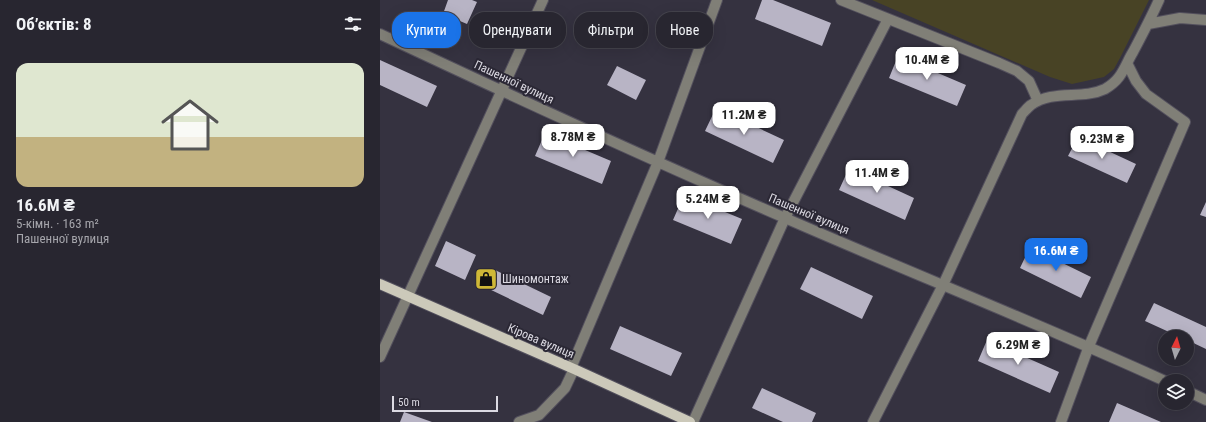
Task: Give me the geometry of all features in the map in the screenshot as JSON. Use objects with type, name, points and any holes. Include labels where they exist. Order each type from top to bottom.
[{"type":"main road","name":"Кірова вулиця","points":[[380,284],[692,422]]},
{"type":"street","points":[[380,357],[543,0]]},
{"type":"street","points":[[519,422],[539,415],[565,388],[658,162],[718,0]]},
{"type":"street","points":[[841,0],[1017,71],[1029,81],[1038,101]]},
{"type":"street","points":[[873,422],[942,285],[1022,114],[1031,105],[1053,96],[1084,95],[1106,88],[1119,77],[1148,24],[1159,0]]},
{"type":"street","points":[[1148,24],[1180,18],[1206,20]]},
{"type":"street","points":[[692,422],[785,218],[888,19]]},
{"type":"street","name":"Пашенної вулиця","points":[[380,34],[658,162],[785,218],[1089,346],[1158,378]]},
{"type":"street","points":[[1061,422],[1089,346],[1186,122],[1146,94],[1136,81],[1127,63]]},
{"type":"street","points":[[1194,395],[1206,400]]},
{"type":"shaded area","points":[[872,0],[1149,0],[1114,69],[1104,77],[1072,84],[1050,77]]},
{"type":"building","points":[[448,0],[472,0],[477,2],[472,12],[469,12],[469,20],[467,24],[461,22],[461,12],[444,12]]},
{"type":"building","points":[[762,0],[773,0],[831,23],[822,46],[755,19]]},
{"type":"building","points":[[898,56],[966,85],[957,106],[889,78]]},
{"type":"building","points":[[380,60],[437,86],[427,107],[380,85]]},
{"type":"building","points":[[617,66],[646,80],[636,100],[607,85]]},
{"type":"building","points":[[716,108],[784,140],[773,163],[705,131]]},
{"type":"building","points":[[545,133],[611,161],[602,184],[535,156]]},
{"type":"building","points":[[1078,137],[1136,164],[1127,183],[1068,156]]},
{"type":"building","points":[[849,168],[914,198],[905,220],[839,190]]},
{"type":"building","points":[[684,195],[742,219],[731,244],[673,220]]},
{"type":"building","points":[[1206,202],[1206,217],[1200,215]]},
{"type":"building","points":[[446,241],[476,255],[465,280],[435,266]]},
{"type":"building","points":[[1030,247],[1091,277],[1081,298],[1020,268]]},
{"type":"building","points":[[811,267],[873,296],[862,319],[800,289]]},
{"type":"building","points":[[495,270],[551,297],[543,315],[487,288]]},
{"type":"building","points":[[1154,303],[1206,327],[1206,349],[1194,343],[1194,330],[1165,330],[1145,321]]},
{"type":"building","points":[[620,326],[682,353],[671,376],[610,349]]},
{"type":"building","points":[[987,340],[1059,372],[1050,393],[978,361]]},
{"type":"building","points":[[762,388],[816,413],[812,422],[783,422],[752,408]]},
{"type":"building","points":[[1117,403],[1161,422],[1109,422]]},
{"type":"building","points":[[404,412],[432,422],[400,422]]},
{"type":"place","name":"Шиномонтаж","points":[[486,279]]}]
